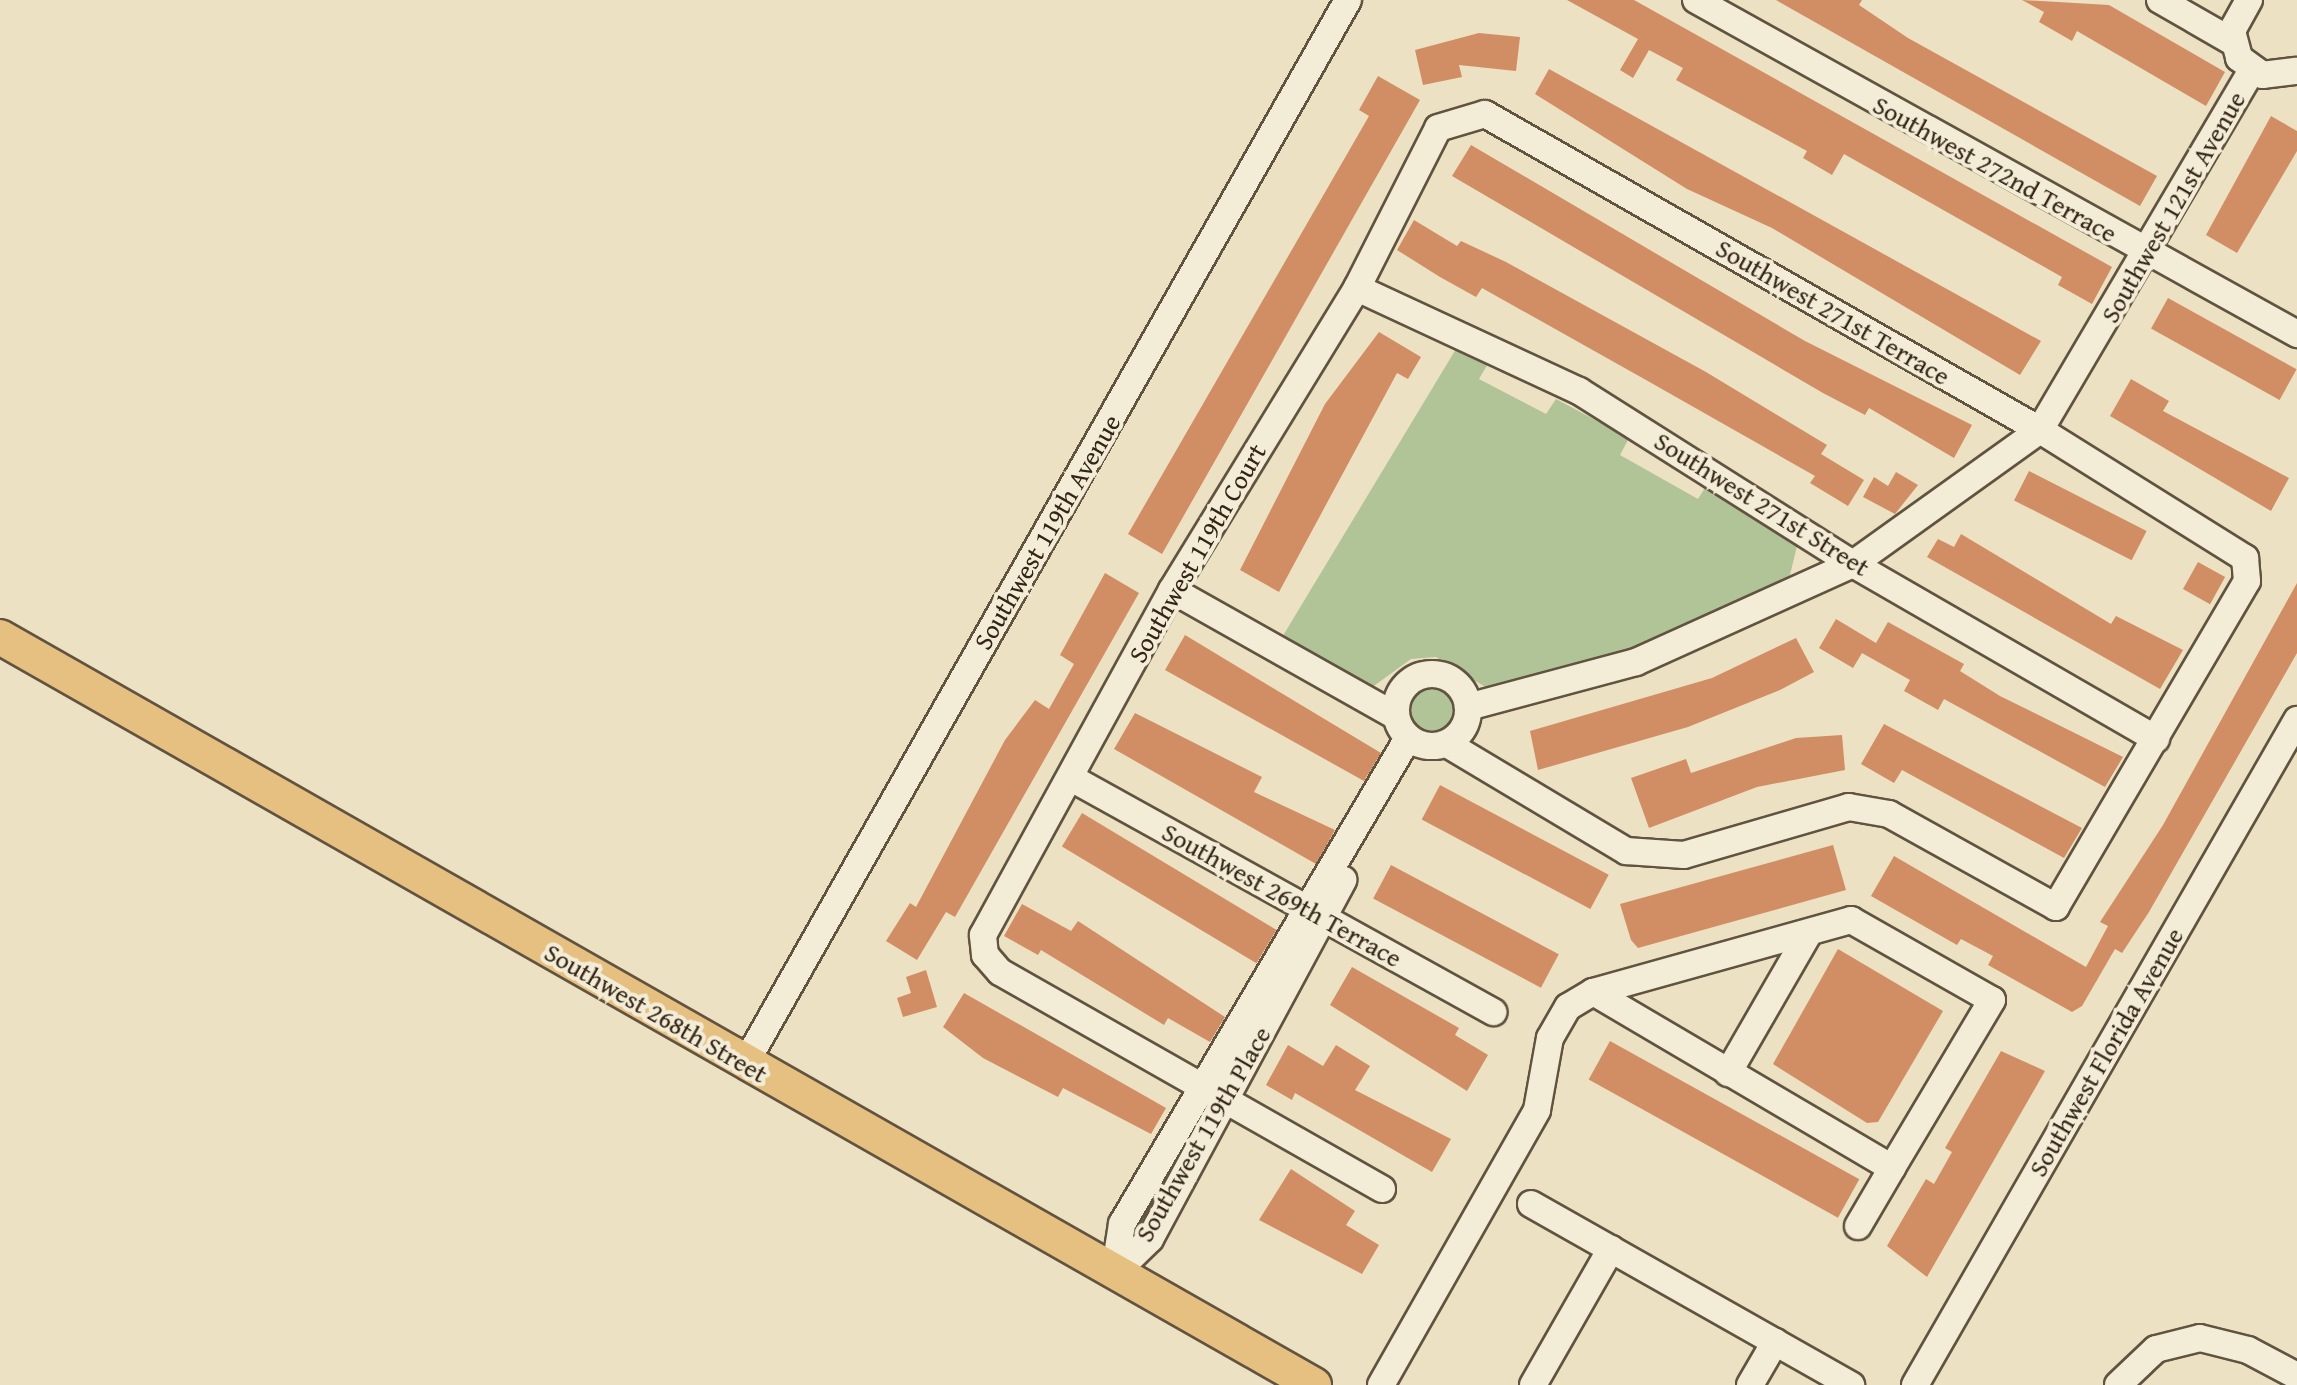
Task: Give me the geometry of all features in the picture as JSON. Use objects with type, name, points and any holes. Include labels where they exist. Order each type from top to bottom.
[{"type":"main road","name":"Southwest 268th Street","points":[[0,637],[745,1064],[1314,1385]]},
{"type":"street","name":"Southwest 119th Avenue","points":[[745,1064],[1348,0]]},
{"type":"street","name":"Southwest 272nd Terrace","points":[[1696,0],[2147,255],[2297,334]]},
{"type":"street","points":[[2160,0],[2233,42],[2252,70],[2276,78],[2297,71]]},
{"type":"street","points":[[2233,42],[2235,18],[2249,0]]},
{"type":"street","name":"Southwest 121st Avenue","points":[[2040,430],[2095,344],[2252,70]]},
{"type":"street","name":"Southwest 271st Terrace","points":[[1424,156],[1438,128],[1485,114],[2040,430],[2245,558],[2247,581],[2156,739]]},
{"type":"street","name":"Southwest 119th Court","points":[[1198,1090],[1000,972],[985,955],[983,935],[1172,590],[1357,288],[1424,156]]},
{"type":"street","name":"Southwest 271st Street","points":[[1357,288],[1579,391],[1853,564],[2156,739]]},
{"type":"street","points":[[1468,707],[1636,662],[1853,564],[2040,430]]},
{"type":"street","points":[[1172,590],[1407,733],[1447,744],[1626,851],[1684,855],[1849,807],[1889,814],[2056,907],[2156,739]]},
{"type":"street","points":[[1407,733],[1406,684],[1427,674],[1459,686],[1468,707],[1464,729],[1447,744]]},
{"type":"street","name":"Southwest Florida Avenue","points":[[1915,1385],[2297,720]]},
{"type":"street","name":"Southwest 119th Place","points":[[1114,1274],[1150,1239],[1223,1103],[1407,733]]},
{"type":"street","name":"Southwest 269th Terrace","points":[[1071,778],[1494,1012]]},
{"type":"street","name":"Southwest 119th Place","points":[[1114,1274],[1122,1224],[1172,1133],[1316,913]]},
{"type":"street","points":[[1381,1385],[1537,1110],[1550,1038],[1568,1007],[1593,992],[1807,936],[1851,920],[1992,1000],[1858,1226]]},
{"type":"street","points":[[1728,1073],[1807,936]]},
{"type":"street","points":[[1593,992],[1892,1168]]},
{"type":"street","points":[[1198,1090],[1382,1189]]},
{"type":"street","points":[[1172,1133],[1199,1148]]},
{"type":"street","points":[[1531,1204],[1851,1385]]},
{"type":"street","points":[[1533,1385],[1611,1249]]},
{"type":"street","points":[[2118,1385],[2156,1349],[2200,1338],[2248,1350],[2297,1376]]},
{"type":"street","points":[[1750,1385],[1775,1342]]},
{"type":"green space","points":[[1459,344],[1489,362],[1479,379],[1546,414],[1556,399],[1629,438],[1620,455],[1698,499],[1708,483],[1786,531],[1797,546],[1790,575],[1668,640],[1562,674],[1487,688],[1436,657],[1411,659],[1371,688],[1281,639]]},
{"type":"green space","points":[[1430,682],[1450,690],[1458,710],[1450,730],[1430,738],[1410,730],[1402,710],[1410,690]]},
{"type":"building","points":[[1567,0],[1634,0],[2112,267],[2092,304],[2058,285],[2062,277],[1844,154],[1832,175],[1803,158],[1807,151],[1676,80],[1683,68],[1649,50],[1633,78],[1620,70],[1638,39]]},
{"type":"building","points":[[1776,0],[1862,0],[1859,5],[1908,38],[2157,176],[2140,206]]},
{"type":"building","points":[[2022,0],[2109,5],[2225,72],[2206,106],[2077,31],[2072,41],[2039,22],[2044,12]]},
{"type":"building","points":[[1479,33],[1520,37],[1516,71],[1459,65],[1462,77],[1423,85],[1415,50]]},
{"type":"building","points":[[1549,69],[2041,341],[2020,375],[1772,228],[1687,189],[1535,94]]},
{"type":"building","points":[[1378,76],[1420,100],[1162,554],[1128,534],[1369,116],[1359,110]]},
{"type":"building","points":[[2271,116],[2297,131],[2297,151],[2237,253],[2206,235]]},
{"type":"building","points":[[1471,145],[1805,341],[1972,425],[1954,458],[1869,408],[1865,415],[1823,393],[1452,176]]},
{"type":"building","points":[[1414,220],[1457,246],[1461,241],[1506,262],[1706,372],[1827,445],[1821,454],[1864,480],[1848,506],[1810,483],[1815,476],[1646,380],[1482,288],[1476,297],[1397,250]]},
{"type":"building","points":[[2168,298],[2297,369],[2280,400],[2151,329]]},
{"type":"building","points":[[1379,332],[1421,357],[1408,379],[1397,373],[1279,592],[1240,570],[1325,404]]},
{"type":"building","points":[[2131,379],[2169,401],[2163,411],[2289,478],[2271,511],[2110,416]]},
{"type":"building","points":[[2029,471],[2147,531],[2132,560],[2014,500]]},
{"type":"building","points":[[1896,472],[1918,485],[1895,514],[1863,497],[1874,477],[1888,486]]},
{"type":"building","points":[[1961,534],[2111,624],[2116,616],[2183,650],[2160,689],[1927,557],[1938,539],[1954,547]]},
{"type":"building","points":[[2198,562],[2225,577],[2210,604],[2183,589]]},
{"type":"building","points":[[1105,573],[1139,593],[955,917],[946,912],[917,960],[886,941],[910,903],[916,907],[1005,740],[1035,700],[1049,709],[1074,664],[1060,655]]},
{"type":"building","points":[[2297,583],[2297,653],[2149,912],[2122,953],[2115,949],[2082,1006],[2072,1012],[1988,965],[1993,956],[1961,939],[1957,945],[1871,896],[1894,856],[2086,967],[2108,926],[2100,922],[2163,825]]},
{"type":"building","points":[[1836,619],[1876,643],[1888,622],[1964,664],[1960,671],[2000,696],[2123,757],[2105,787],[1944,699],[1938,710],[1904,691],[1910,680],[1862,653],[1853,668],[1819,648]]},
{"type":"building","points":[[1185,635],[1381,753],[1364,781],[1165,670]]},
{"type":"building","points":[[1796,638],[1814,672],[1780,690],[1688,727],[1538,770],[1530,731],[1712,678]]},
{"type":"building","points":[[1135,713],[1262,777],[1254,792],[1335,830],[1316,864],[1114,749]]},
{"type":"building","points":[[1884,724],[2082,828],[2064,858],[1902,770],[1894,783],[1861,764]]},
{"type":"building","points":[[1842,735],[1845,770],[1757,787],[1649,828],[1631,778],[1686,759],[1691,773],[1796,738]]},
{"type":"building","points":[[1440,785],[1609,875],[1590,909],[1422,819]]},
{"type":"building","points":[[1082,813],[1277,930],[1256,963],[1062,846]]},
{"type":"building","points":[[1833,845],[1846,890],[1638,948],[1631,940],[1620,904]]},
{"type":"building","points":[[1391,865],[1559,954],[1541,988],[1373,899]]},
{"type":"building","points":[[1022,904],[1071,931],[1078,921],[1225,1017],[1210,1042],[1168,1018],[1164,1025],[1041,950],[1038,955],[1004,936]]},
{"type":"building","points":[[1838,949],[1943,1011],[1878,1122],[1867,1123],[1773,1064]]},
{"type":"building","points":[[1352,967],[1459,1028],[1455,1035],[1488,1055],[1467,1091],[1330,1005]]},
{"type":"building","points":[[926,970],[937,1007],[903,1017],[897,998],[911,993],[906,977]]},
{"type":"building","points":[[964,993],[1166,1108],[1151,1134],[1063,1088],[1058,1097],[983,1058],[943,1027]]},
{"type":"building","points":[[1610,1041],[1859,1179],[1838,1218],[1589,1079]]},
{"type":"building","points":[[1288,1045],[1323,1066],[1336,1045],[1370,1066],[1355,1090],[1451,1139],[1432,1172],[1295,1093],[1292,1100],[1266,1085]]},
{"type":"building","points":[[2001,1051],[2045,1071],[1927,1277],[1887,1246],[1926,1179],[1934,1184],[1952,1152],[1945,1148]]},
{"type":"building","points":[[1291,1169],[1355,1211],[1346,1225],[1379,1245],[1362,1274],[1259,1220]]}]
